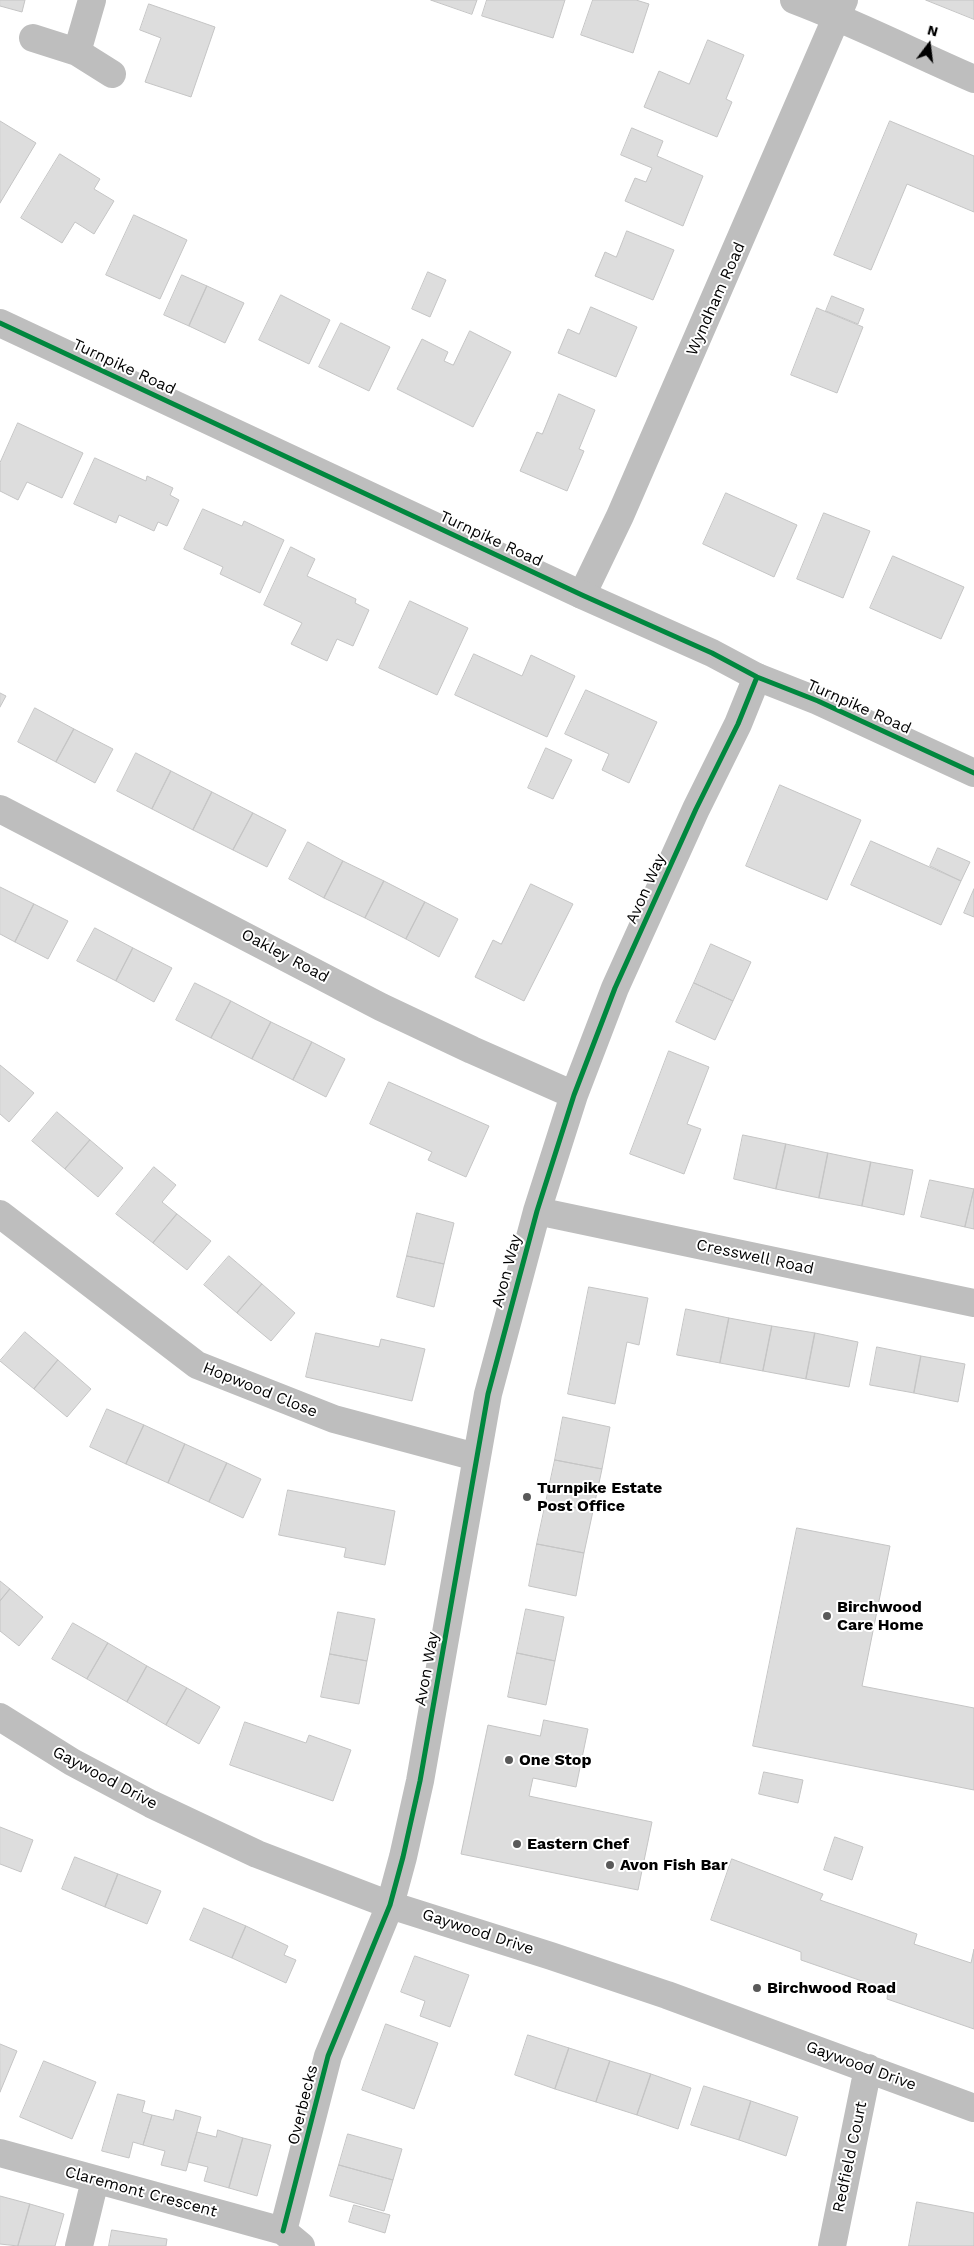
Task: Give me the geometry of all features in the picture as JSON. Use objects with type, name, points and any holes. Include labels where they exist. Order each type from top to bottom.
[{"type":"street","points":[[77,52],[92,0]]},
{"type":"street","points":[[794,0],[841,8],[909,51],[974,78]]},
{"type":"street","name":"Wyndham Road","points":[[582,595],[628,498],[841,8]]},
{"type":"street","points":[[32,38],[77,52],[112,74]]},
{"type":"street","name":"Turnpike Road","points":[[0,323],[582,595],[712,653],[757,677],[818,701],[974,772]]},
{"type":"street","name":"Avon Way","points":[[390,1904],[404,1857],[420,1781],[476,1457],[497,1358],[537,1211],[574,1095],[615,988],[696,809],[738,724],[757,677]]},
{"type":"street","name":"Oakley Road","points":[[0,809],[381,1007],[574,1095]]},
{"type":"street","name":"Cresswell Road","points":[[537,1211],[974,1303]]},
{"type":"street","name":"Hopwood Close","points":[[0,1214],[197,1365],[334,1419],[476,1457]]},
{"type":"street","name":"Gaywood Drive","points":[[0,1717],[72,1762],[217,1836],[257,1854],[390,1904],[596,1971],[974,2108]]},
{"type":"street","name":"Overbecks","points":[[292,2239],[328,2056],[390,1904]]},
{"type":"street","name":"Redfield Court","points":[[832,2246],[868,2068]]},
{"type":"street","name":"Claremont Crescent","points":[[0,2153],[292,2239]]},
{"type":"street","points":[[79,2246],[96,2180]]},
{"type":"building","points":[[0,0],[25,0],[22,12],[0,6]]},
{"type":"building","points":[[431,0],[477,0],[472,14]]},
{"type":"building","points":[[487,0],[565,0],[553,38],[482,16]]},
{"type":"building","points":[[593,0],[636,0],[649,4],[633,53],[581,35]]},
{"type":"building","points":[[926,0],[974,0],[974,19]]},
{"type":"building","points":[[149,4],[215,27],[191,97],[145,82],[161,38],[140,30]]},
{"type":"building","points":[[708,40],[744,55],[726,99],[732,102],[717,137],[644,107],[659,71],[689,84]]},
{"type":"building","points":[[0,121],[36,143],[0,203]]},
{"type":"building","points":[[890,121],[974,156],[974,212],[907,184],[871,270],[834,255]]},
{"type":"building","points":[[632,128],[663,141],[657,156],[703,176],[683,226],[625,201],[635,178],[646,182],[652,168],[621,155]]},
{"type":"building","points":[[60,154],[100,179],[94,189],[114,201],[94,234],[75,222],[62,243],[21,218]]},
{"type":"building","points":[[134,215],[187,240],[160,299],[106,275]]},
{"type":"building","points":[[627,231],[674,250],[653,300],[595,276],[605,252],[616,257]]},
{"type":"building","points":[[428,272],[446,280],[430,317],[412,309]]},
{"type":"building","points":[[182,275],[207,286],[189,326],[164,315]]},
{"type":"building","points":[[207,286],[244,303],[225,343],[189,326]]},
{"type":"building","points":[[281,295],[330,320],[309,364],[259,340]]},
{"type":"building","points":[[832,296],[864,309],[858,324],[826,311]]},
{"type":"building","points":[[591,307],[637,327],[616,377],[558,353],[568,329],[579,334]]},
{"type":"building","points":[[817,308],[863,327],[837,393],[791,375]]},
{"type":"building","points":[[341,323],[390,347],[369,391],[319,367]]},
{"type":"building","points":[[470,331],[511,352],[473,427],[397,389],[422,339],[448,352],[444,361],[453,365]]},
{"type":"building","points":[[559,394],[595,410],[579,449],[584,451],[567,491],[520,471],[537,432],[542,434]]},
{"type":"building","points":[[18,423],[83,453],[62,498],[27,482],[18,500],[0,491],[0,463]]},
{"type":"building","points":[[95,458],[146,481],[147,476],[173,488],[170,495],[179,500],[167,526],[158,522],[154,531],[119,515],[116,523],[74,504]]},
{"type":"building","points":[[726,493],[797,525],[774,577],[703,544]]},
{"type":"building","points":[[203,509],[242,526],[244,521],[284,540],[260,593],[220,574],[223,567],[184,549]]},
{"type":"building","points":[[824,513],[870,531],[843,598],[797,579]]},
{"type":"building","points":[[291,547],[315,559],[307,576],[356,599],[355,603],[369,610],[353,646],[337,639],[327,661],[291,644],[302,623],[264,605]]},
{"type":"building","points":[[893,556],[964,587],[941,639],[870,608]]},
{"type":"building","points":[[410,601],[468,628],[437,695],[379,668]]},
{"type":"building","points":[[474,654],[522,676],[531,655],[575,676],[547,737],[455,695]]},
{"type":"building","points":[[586,690],[657,722],[629,783],[602,770],[609,754],[565,734]]},
{"type":"building","points":[[0,693],[6,696],[0,707]]},
{"type":"building","points":[[35,708],[74,729],[56,762],[18,742]]},
{"type":"building","points":[[74,729],[113,749],[95,783],[56,762]]},
{"type":"building","points":[[546,748],[572,760],[553,799],[528,788]]},
{"type":"building","points":[[136,753],[171,771],[152,809],[117,791]]},
{"type":"building","points":[[171,771],[212,792],[193,830],[152,809]]},
{"type":"building","points":[[780,785],[861,820],[827,900],[746,866]]},
{"type":"building","points":[[212,792],[253,813],[233,850],[193,830]]},
{"type":"building","points":[[253,813],[286,830],[267,867],[233,850]]},
{"type":"building","points":[[871,841],[961,881],[941,925],[851,885]]},
{"type":"building","points":[[308,842],[343,861],[324,898],[289,879]]},
{"type":"building","points":[[938,848],[970,862],[961,881],[930,866]]},
{"type":"building","points":[[343,861],[384,881],[365,918],[324,898]]},
{"type":"building","points":[[384,881],[425,902],[406,939],[365,918]]},
{"type":"building","points":[[531,884],[573,904],[524,1001],[475,977],[493,940],[501,944]]},
{"type":"building","points":[[0,887],[34,904],[15,942],[0,934]]},
{"type":"building","points":[[974,889],[974,917],[964,913]]},
{"type":"building","points":[[425,902],[458,919],[439,957],[406,939]]},
{"type":"building","points":[[34,904],[68,921],[48,959],[15,942]]},
{"type":"building","points":[[95,928],[133,948],[116,981],[77,961]]},
{"type":"building","points":[[711,944],[751,962],[733,1001],[694,983]]},
{"type":"building","points":[[133,948],[172,968],[154,1002],[116,981]]},
{"type":"building","points":[[195,983],[231,1001],[211,1038],[176,1020]]},
{"type":"building","points":[[694,983],[733,1001],[715,1040],[676,1022]]},
{"type":"building","points":[[231,1001],[271,1022],[252,1059],[211,1038]]},
{"type":"building","points":[[271,1022],[312,1042],[293,1080],[252,1059]]},
{"type":"building","points":[[312,1042],[345,1059],[326,1097],[293,1080]]},
{"type":"building","points":[[669,1051],[709,1067],[687,1124],[701,1129],[684,1174],[630,1154]]},
{"type":"building","points":[[0,1065],[34,1093],[9,1122],[0,1114]]},
{"type":"building","points":[[389,1082],[489,1126],[466,1177],[428,1160],[432,1152],[370,1124]]},
{"type":"building","points":[[57,1112],[90,1140],[65,1169],[32,1141]]},
{"type":"building","points":[[743,1135],[786,1144],[776,1189],[734,1179]]},
{"type":"building","points":[[90,1140],[123,1168],[98,1197],[65,1169]]},
{"type":"building","points":[[786,1144],[828,1153],[819,1198],[776,1189]]},
{"type":"building","points":[[828,1153],[871,1162],[862,1206],[819,1198]]},
{"type":"building","points":[[871,1162],[913,1170],[904,1215],[862,1206]]},
{"type":"building","points":[[154,1167],[176,1185],[162,1202],[177,1214],[153,1243],[116,1214]]},
{"type":"building","points":[[930,1180],[974,1189],[965,1227],[921,1217]]},
{"type":"building","points":[[974,1189],[974,1229],[965,1227]]},
{"type":"building","points":[[417,1213],[454,1223],[444,1264],[407,1256]]},
{"type":"building","points":[[177,1214],[211,1241],[187,1270],[153,1243]]},
{"type":"building","points":[[229,1256],[262,1284],[237,1313],[204,1285]]},
{"type":"building","points":[[407,1256],[444,1264],[434,1307],[397,1297]]},
{"type":"building","points":[[262,1284],[295,1313],[271,1341],[237,1313]]},
{"type":"building","points":[[589,1287],[648,1298],[639,1345],[627,1342],[615,1404],[568,1394]]},
{"type":"building","points":[[686,1309],[729,1318],[720,1363],[677,1355]]},
{"type":"building","points":[[729,1318],[772,1326],[763,1371],[720,1363]]},
{"type":"building","points":[[772,1326],[815,1333],[806,1379],[763,1371]]},
{"type":"building","points":[[25,1332],[58,1360],[34,1389],[0,1361]]},
{"type":"building","points":[[316,1333],[379,1347],[381,1339],[425,1349],[412,1401],[306,1377]]},
{"type":"building","points":[[815,1333],[858,1342],[849,1387],[806,1379]]},
{"type":"building","points":[[877,1347],[921,1356],[914,1393],[870,1385]]},
{"type":"building","points":[[921,1356],[965,1364],[958,1402],[914,1393]]},
{"type":"building","points":[[58,1360],[91,1389],[67,1417],[34,1389]]},
{"type":"building","points":[[107,1409],[144,1425],[126,1464],[90,1447]]},
{"type":"building","points":[[563,1417],[610,1427],[602,1469],[555,1460]]},
{"type":"building","points":[[144,1425],[185,1444],[168,1483],[126,1464]]},
{"type":"building","points":[[185,1444],[227,1463],[209,1502],[168,1483]]},
{"type":"building","points":[[555,1460],[602,1469],[593,1511],[546,1502]]},
{"type":"building","points":[[227,1463],[261,1479],[243,1518],[209,1502]]},
{"type":"building","points":[[288,1490],[395,1511],[385,1565],[344,1557],[346,1548],[279,1535]]},
{"type":"building","points":[[546,1502],[593,1511],[584,1553],[537,1544]]},
{"type":"building","name":"Birchwood Care Home","points":[[797,1528],[890,1546],[862,1686],[974,1708],[974,1790],[753,1746]]},
{"type":"building","points":[[537,1544],[584,1553],[576,1596],[529,1586]]},
{"type":"building","points":[[0,1581],[10,1589],[0,1601]]},
{"type":"building","points":[[10,1589],[43,1617],[19,1646],[0,1631],[0,1601]]},
{"type":"building","points":[[526,1609],[564,1617],[555,1661],[517,1653]]},
{"type":"building","points":[[338,1612],[375,1619],[367,1661],[330,1654]]},
{"type":"building","points":[[73,1623],[108,1643],[87,1679],[52,1659]]},
{"type":"building","points":[[108,1643],[147,1666],[127,1702],[87,1679]]},
{"type":"building","points":[[517,1653],[555,1661],[546,1705],[508,1697]]},
{"type":"building","points":[[330,1654],[367,1661],[359,1704],[321,1697]]},
{"type":"building","points":[[147,1666],[187,1688],[166,1725],[127,1702]]},
{"type":"building","points":[[187,1688],[220,1707],[199,1744],[166,1725]]},
{"type":"building","points":[[544,1720],[588,1729],[576,1787],[533,1778],[529,1796],[652,1822],[638,1890],[461,1854],[488,1725],[540,1736]]},
{"type":"building","points":[[245,1722],[306,1743],[309,1735],[351,1750],[333,1801],[230,1765]]},
{"type":"building","points":[[764,1772],[803,1780],[798,1803],[759,1794]]},
{"type":"building","points":[[0,1827],[33,1840],[21,1872],[0,1864]]},
{"type":"building","points":[[835,1837],[863,1847],[852,1880],[824,1870]]},
{"type":"building","points":[[75,1857],[118,1874],[105,1907],[62,1889]]},
{"type":"building","points":[[732,1859],[823,1894],[820,1900],[917,1934],[914,1944],[971,1963],[974,1949],[974,2029],[887,1999],[888,1990],[801,1960],[801,1952],[711,1920]]},
{"type":"building","points":[[118,1874],[161,1891],[147,1924],[105,1907]]},
{"type":"building","points":[[204,1908],[246,1926],[232,1958],[190,1940]]},
{"type":"building","points":[[246,1926],[288,1946],[284,1955],[296,1960],[286,1983],[232,1958]]},
{"type":"building","points":[[415,1956],[469,1975],[450,2027],[420,2016],[425,2001],[401,1992]]},
{"type":"building","points":[[386,2024],[438,2043],[414,2109],[362,2090]]},
{"type":"building","points":[[528,2035],[569,2048],[555,2089],[515,2075]]},
{"type":"building","points":[[0,2044],[17,2051],[0,2092]]},
{"type":"building","points":[[569,2048],[610,2061],[596,2102],[555,2089]]},
{"type":"building","points":[[44,2061],[96,2082],[72,2139],[20,2117]]},
{"type":"building","points":[[610,2061],[651,2074],[637,2115],[596,2102]]},
{"type":"building","points":[[651,2074],[691,2088],[678,2129],[637,2115]]},
{"type":"building","points":[[704,2086],[751,2101],[739,2140],[691,2125]]},
{"type":"building","points":[[118,2094],[145,2101],[142,2112],[152,2115],[143,2145],[133,2142],[129,2158],[102,2151]]},
{"type":"building","points":[[751,2101],[798,2117],[786,2156],[739,2140]]},
{"type":"building","points":[[176,2110],[201,2117],[186,2171],[161,2165],[165,2151],[143,2145],[152,2115],[173,2120]]},
{"type":"building","points":[[218,2130],[243,2138],[229,2188],[204,2181],[208,2167],[188,2162],[197,2132],[216,2137]]},
{"type":"building","points":[[348,2134],[402,2149],[393,2180],[339,2165]]},
{"type":"building","points":[[243,2138],[271,2145],[257,2196],[229,2188]]},
{"type":"building","points":[[339,2165],[393,2180],[384,2211],[330,2196]]},
{"type":"building","points":[[0,2196],[30,2204],[18,2246],[0,2244]]},
{"type":"building","points":[[917,2202],[974,2213],[974,2246],[909,2246]]},
{"type":"building","points":[[30,2204],[64,2214],[55,2246],[18,2246]]},
{"type":"building","points":[[354,2205],[390,2215],[385,2233],[349,2222]]},
{"type":"building","points":[[112,2230],[167,2239],[166,2246],[109,2246]]},
{"type":"cycle path","points":[[0,323],[582,595],[712,653],[757,677],[818,701],[974,773]]},
{"type":"cycle path","points":[[283,2231],[328,2056],[390,1905],[403,1857],[420,1781],[488,1394],[537,1211],[574,1095],[615,988],[696,809],[738,724],[757,677]]},
{"type":"place","name":"Turnpike Estate Post Office","points":[[527,1497]]},
{"type":"place","name":"Birchwood Care Home","points":[[827,1616]]},
{"type":"place","name":"One Stop","points":[[509,1760]]},
{"type":"place","name":"Eastern Chef","points":[[517,1844]]},
{"type":"place","name":"Avon Fish Bar","points":[[610,1865]]},
{"type":"place","name":"Birchwood Road","points":[[757,1988]]}]
